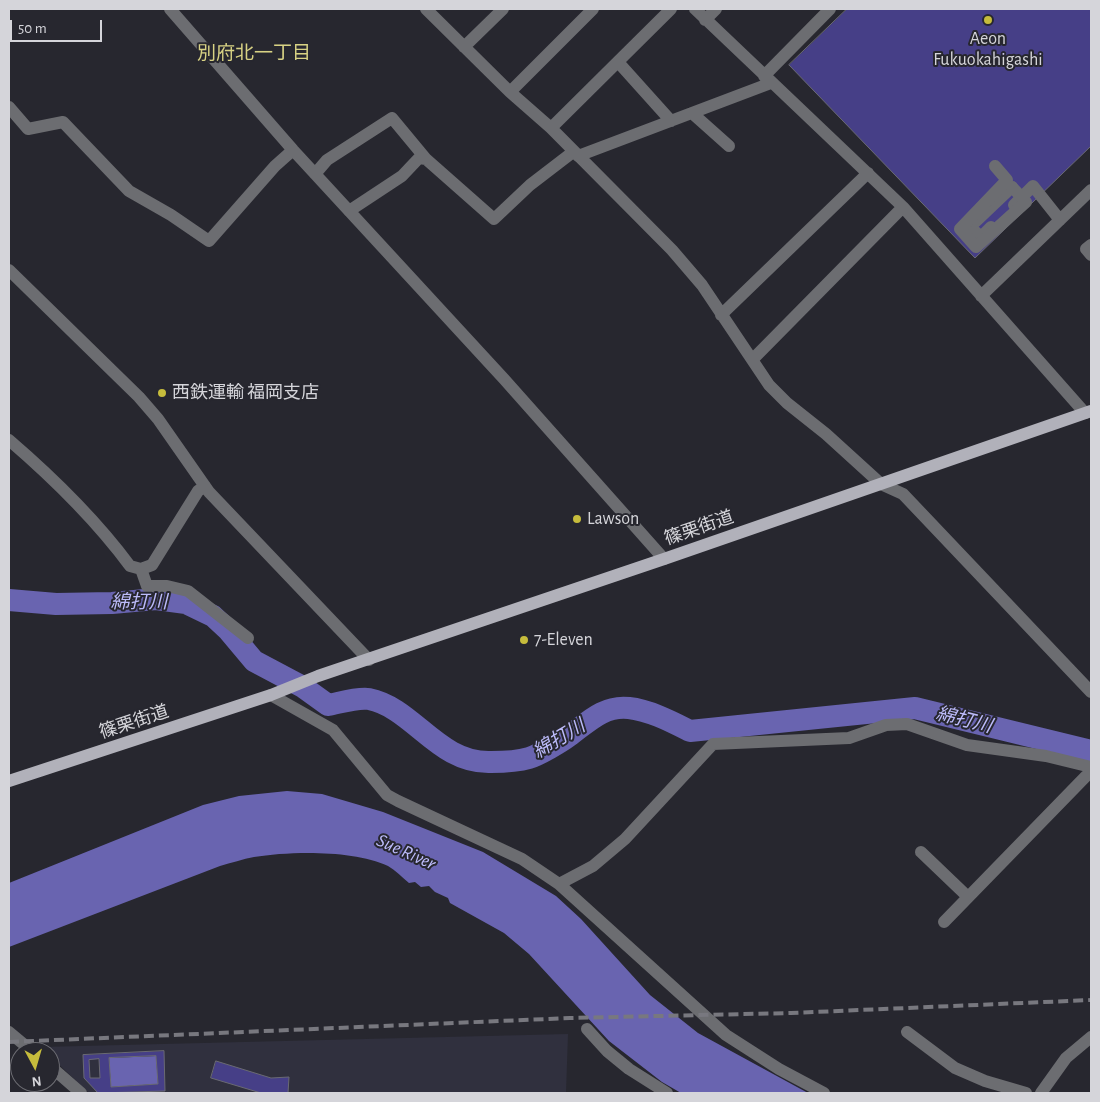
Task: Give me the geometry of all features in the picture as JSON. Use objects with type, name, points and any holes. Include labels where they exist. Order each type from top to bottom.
[{"type":"main road","name":"篠栗街道","points":[[9,780],[271,695],[318,676],[664,559],[1088,412]]},
{"type":"street","points":[[170,9],[293,150],[504,379],[664,559]]},
{"type":"street","points":[[426,9],[510,92],[551,128],[672,250],[702,286],[769,385],[787,403],[826,434],[881,484],[903,494],[1091,692]]},
{"type":"street","points":[[464,47],[503,9]]},
{"type":"street","points":[[510,92],[593,9]]},
{"type":"street","points":[[551,128],[671,9]]},
{"type":"street","points":[[695,9],[903,207],[980,296],[1088,412]]},
{"type":"street","points":[[705,20],[716,9]]},
{"type":"street","points":[[315,174],[327,160],[392,118],[426,159],[494,219],[530,185],[575,154],[692,113],[767,79],[830,9]]},
{"type":"street","points":[[618,62],[671,121]]},
{"type":"street","points":[[9,107],[28,129],[63,122],[129,191],[209,241],[275,166],[293,150]]},
{"type":"street","points":[[692,113],[729,146]]},
{"type":"street","points":[[348,210],[402,176],[419,158],[426,159]]},
{"type":"street","points":[[995,166],[1007,180],[960,229],[976,247],[1026,202],[1012,187],[970,227],[981,237],[1034,186],[1060,220]]},
{"type":"street","points":[[721,315],[868,173]]},
{"type":"street","points":[[980,296],[1091,190]]},
{"type":"street","points":[[753,360],[903,207]]},
{"type":"street","points":[[1091,245],[1086,249],[1091,255]]},
{"type":"street","points":[[9,270],[139,397],[158,419],[205,486],[242,528],[369,660]]},
{"type":"street","points":[[9,440],[46,472],[118,549],[130,566],[141,569],[152,565],[198,491],[205,486]]},
{"type":"street","points":[[141,569],[147,586],[167,586],[188,591],[248,638]]},
{"type":"street","points":[[271,695],[333,730],[387,795],[398,802],[522,859],[559,884],[726,1035],[779,1069],[824,1093]]},
{"type":"street","points":[[559,884],[594,866],[625,839],[713,744],[849,738],[886,725],[907,724],[967,745],[1046,756],[1091,767]]},
{"type":"street","points":[[944,922],[1091,771]]},
{"type":"street","points":[[921,852],[968,897]]},
{"type":"street","points":[[587,1029],[607,1051],[629,1069],[667,1093]]},
{"type":"street","points":[[9,1032],[21,1042]]},
{"type":"street","points":[[907,1032],[955,1068],[985,1081],[1026,1093]]},
{"type":"street","points":[[1041,1093],[1066,1058],[1091,1037]]},
{"type":"street","points":[[60,1075],[81,1093]]},
{"type":"shaded area","points":[[568,1034],[566,1093],[89,1093],[60,1065],[60,1047]]},
{"type":"water","name":"Sue River","points":[[287,791],[322,794],[383,812],[483,852],[556,896],[581,919],[650,995],[698,1033],[808,1093],[681,1093],[662,1082],[609,1041],[529,954],[504,933],[450,903],[448,898],[435,892],[429,886],[421,887],[415,882],[409,883],[388,866],[358,857],[304,853],[269,855],[246,859],[220,866],[9,947],[9,883],[203,805],[239,796]]},
{"type":"water","points":[[156,1056],[158,1084],[111,1087],[109,1058]]},
{"type":"building","points":[[847,9],[1091,9],[1091,146],[975,258],[789,65]]},
{"type":"building","points":[[164,1051],[165,1091],[98,1093],[84,1078],[83,1055]],"holes":[[[156,1056],[158,1084],[111,1087],[109,1058]],[[99,1059],[100,1078],[90,1078],[89,1060]]]},
{"type":"building","points":[[216,1061],[271,1078],[289,1077],[288,1093],[261,1093],[211,1078]]},
{"type":"waterway","name":"綿打川","points":[[9,600],[56,604],[112,603],[156,599],[186,603],[213,616],[228,630],[254,661],[303,687],[328,705],[354,699],[369,699],[385,704],[400,713],[441,745],[456,754],[472,760],[501,762],[529,758],[561,742],[604,712],[620,708],[637,709],[668,720],[690,731],[915,708],[1091,751]]},
{"type":"railway","points":[[9,1042],[570,1018],[791,1013],[1091,1000]]},
{"type":"place","name":"Aeon Fukuokahigashi","points":[[988,20]]},
{"type":"place","name":"西鉄運輸 福岡支店","points":[[162,393]]},
{"type":"place","name":"Lawson","points":[[577,519]]},
{"type":"place","name":"7-Eleven","points":[[524,640]]},
{"type":"district","name":"別府北一丁目","points":[[254,53]]}]
